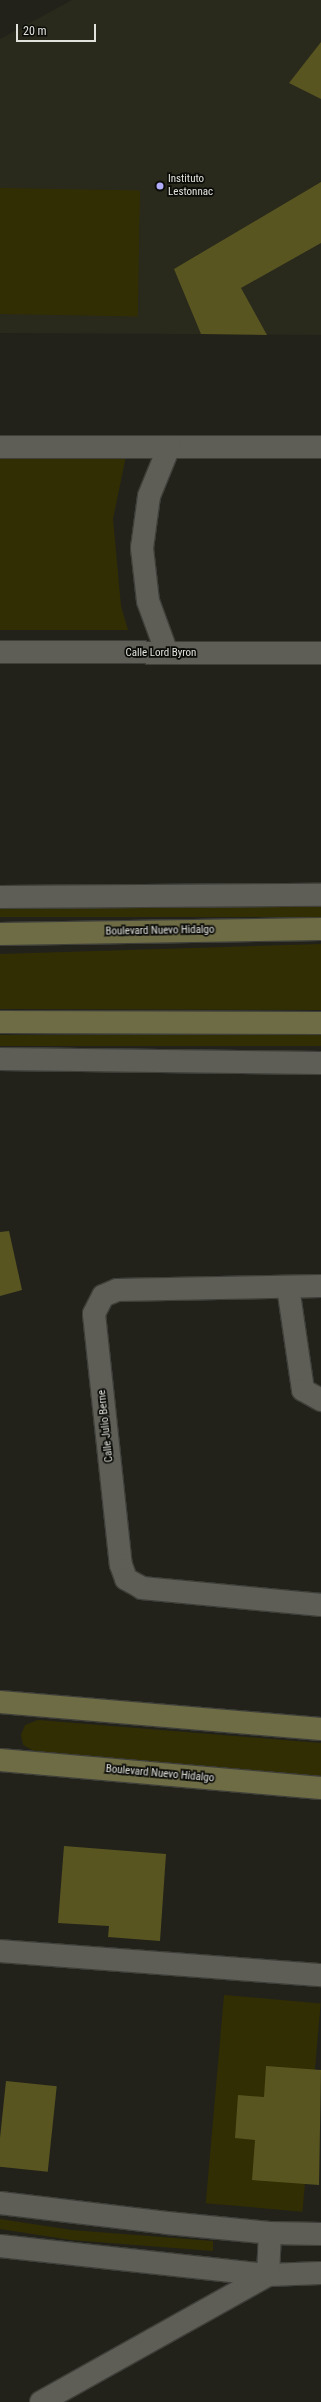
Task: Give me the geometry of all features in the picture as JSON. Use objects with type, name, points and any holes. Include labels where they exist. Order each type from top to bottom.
[{"type":"street","points":[[0,447],[321,447]]},
{"type":"street","points":[[167,653],[148,601],[142,548],[149,496],[169,447]]},
{"type":"street","name":"Calle Lord Byron","points":[[0,652],[321,653]]},
{"type":"street","points":[[0,897],[321,895]]},
{"type":"street","name":"Boulevard Nuevo Hidalgo","points":[[0,934],[321,929]]},
{"type":"street","points":[[0,1022],[321,1023]]},
{"type":"street","points":[[0,1059],[321,1063]]},
{"type":"street","name":"Calle Julio Berne","points":[[321,1286],[117,1290],[103,1296],[94,1314],[121,1565],[126,1579],[142,1588],[321,1605]]},
{"type":"street","points":[[288,1287],[304,1390],[321,1400]]},
{"type":"street","points":[[0,1702],[321,1730]]},
{"type":"street","name":"Boulevard Nuevo Hidalgo","points":[[0,1760],[321,1788]]},
{"type":"street","points":[[0,1951],[321,1975]]},
{"type":"street","points":[[0,2203],[270,2233],[321,2234]]},
{"type":"street","points":[[268,2275],[270,2233]]},
{"type":"street","points":[[0,2246],[268,2275],[321,2273]]},
{"type":"street","points":[[41,2402],[268,2275]]},
{"type":"shaded area","name":"Instituto Lestonnac","points":[[72,0],[321,0],[321,335],[0,333],[0,39]]},
{"type":"shaded area","points":[[0,188],[140,190],[138,316],[0,314]]},
{"type":"shaded area","points":[[0,456],[126,456],[113,519],[121,606],[128,630],[0,630]]},
{"type":"shaded area","points":[[321,905],[321,917],[0,917],[0,907]]},
{"type":"shaded area","points":[[321,944],[321,1010],[0,1009],[0,954]]},
{"type":"shaded area","points":[[0,1035],[321,1035],[321,1046],[0,1046]]},
{"type":"shaded area","points":[[38,1720],[321,1743],[321,1776],[34,1751],[23,1745],[21,1735],[25,1725]]},
{"type":"shaded area","points":[[224,1995],[321,2003],[302,2212],[206,2203]]},
{"type":"shaded area","points":[[0,2219],[72,2230],[213,2241],[213,2251],[71,2240],[0,2229]]},
{"type":"building","points":[[321,42],[321,99],[289,83]]},
{"type":"building","points":[[321,182],[321,243],[241,288],[267,335],[201,334],[174,269]]},
{"type":"building","points":[[9,1231],[22,1290],[0,1296],[0,1232]]},
{"type":"building","points":[[64,1846],[166,1854],[160,1941],[108,1937],[109,1926],[58,1923]]},
{"type":"building","points":[[266,2066],[321,2070],[319,2185],[252,2180],[255,2140],[235,2138],[238,2095],[264,2097]]},
{"type":"building","points":[[6,2081],[57,2086],[48,2172],[0,2167],[0,2138]]},
{"type":"place","name":"Instituto Lestonnac","points":[[160,186]]}]
